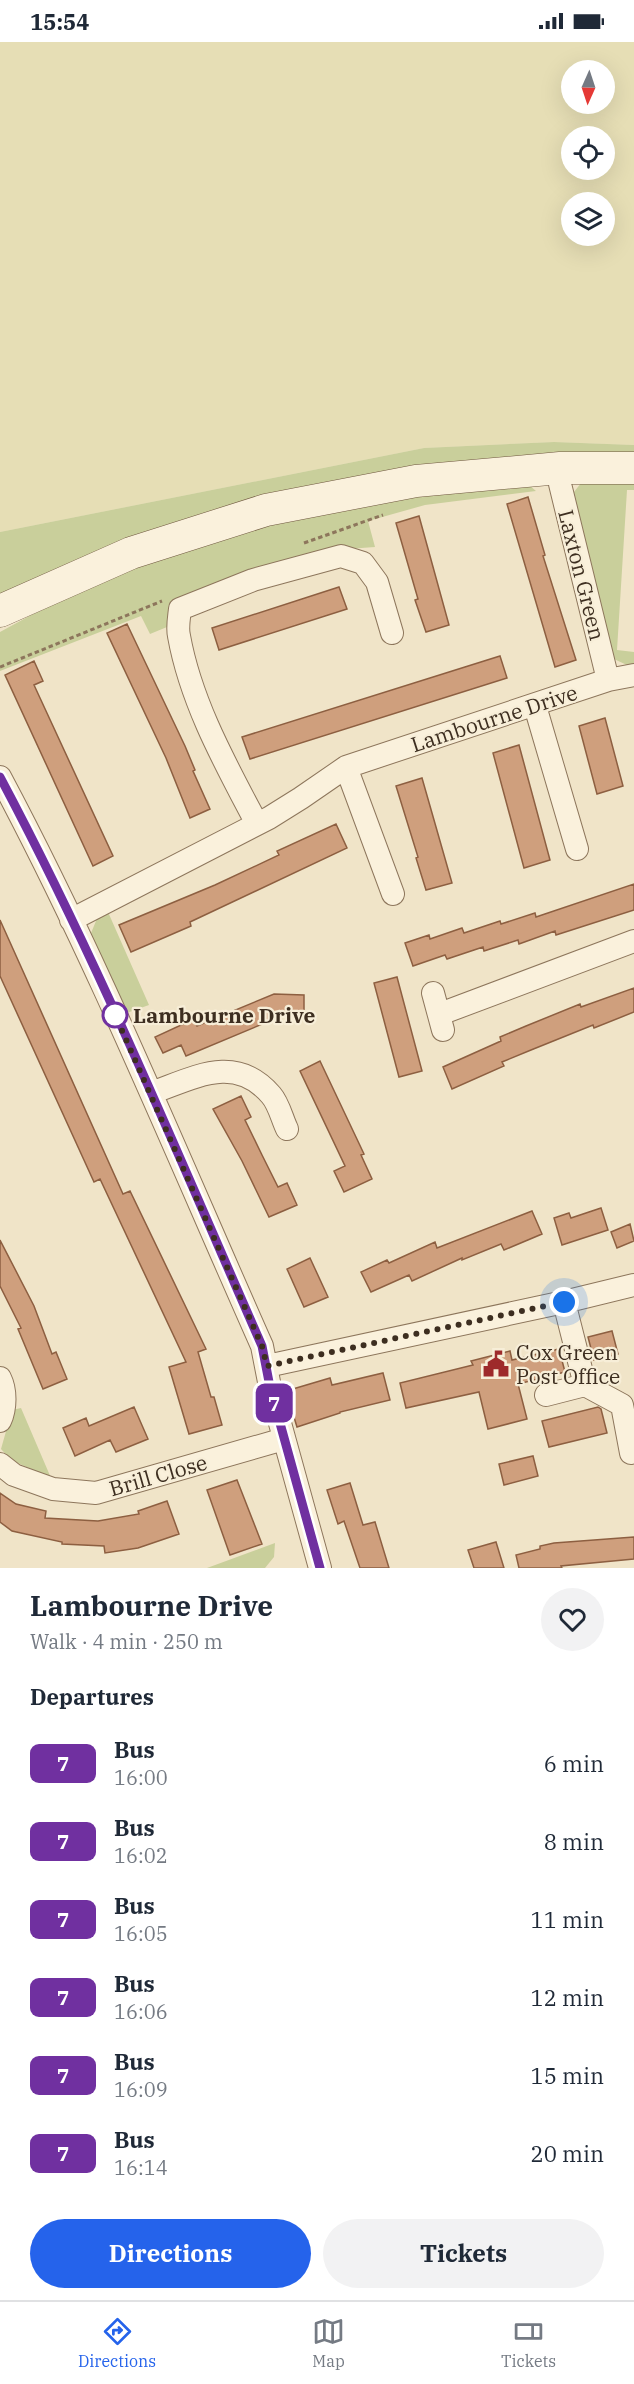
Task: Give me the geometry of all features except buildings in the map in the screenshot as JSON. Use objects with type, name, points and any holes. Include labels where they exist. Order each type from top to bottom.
[{"type":"street","points":[[0,612],[131,553],[266,510],[416,481],[560,468],[634,468]]},
{"type":"street","name":"Laxton Green","points":[[560,468],[560,484],[608,680]]},
{"type":"street","points":[[256,824],[221,754],[191,682],[178,634],[180,609],[254,580],[341,556],[363,563],[377,582],[392,633]]},
{"type":"street","name":"Lambourne Drive","points":[[71,920],[256,824],[301,798],[346,767],[608,680],[634,675]]},
{"type":"street","points":[[535,706],[577,849]]},
{"type":"street","points":[[346,767],[373,869],[393,894]]},
{"type":"street","points":[[0,777],[31,835],[151,1093],[262,1346],[270,1387],[320,1568]]},
{"type":"street","points":[[439,1012],[634,941]]},
{"type":"street","points":[[151,1093],[216,1070],[250,1076],[273,1096],[287,1129]]},
{"type":"street","points":[[267,1366],[634,1285]]},
{"type":"street","points":[[564,1302],[585,1385]]},
{"type":"street","points":[[0,1378],[4,1386],[3,1414],[0,1421]]},
{"type":"street","points":[[546,1395],[585,1385],[622,1405],[631,1453]]},
{"type":"street","name":"Brill Close","points":[[0,1464],[14,1475],[53,1489],[96,1493],[284,1439]]},
{"type":"shaded area","points":[[0,42],[634,42],[634,445],[554,442],[424,448],[0,532]]},
{"type":"green space","points":[[554,442],[634,445],[634,456],[413,470],[0,594],[0,532],[424,448]]},
{"type":"green space","points":[[585,478],[634,480],[634,490],[627,490],[617,650],[634,652],[634,666],[614,659],[572,511],[574,492]]},
{"type":"green space","points":[[523,480],[536,491],[425,505],[368,521],[375,547],[347,549],[172,605],[167,627],[150,634],[141,616],[0,671],[0,632],[137,562],[270,519]]},
{"type":"green space","points":[[108,912],[149,1005],[121,1015],[87,943],[98,916]]},
{"type":"green space","points":[[21,1408],[51,1478],[11,1460],[1,1449],[12,1410]]},
{"type":"green space","points":[[275,1543],[274,1557],[265,1568],[207,1568]]},
{"type":"bus line","name":"7","points":[[0,777],[31,835],[151,1093],[262,1346],[270,1387],[320,1568]]},
{"type":"place","name":"Lambourne Drive","points":[[115,1015]]},
{"type":"place","name":"Cox Green Post Office","points":[[496,1364]]},
{"type":"route","points":[[115,1015],[112,1008],[262,1346],[267,1366],[564,1302]]}]
